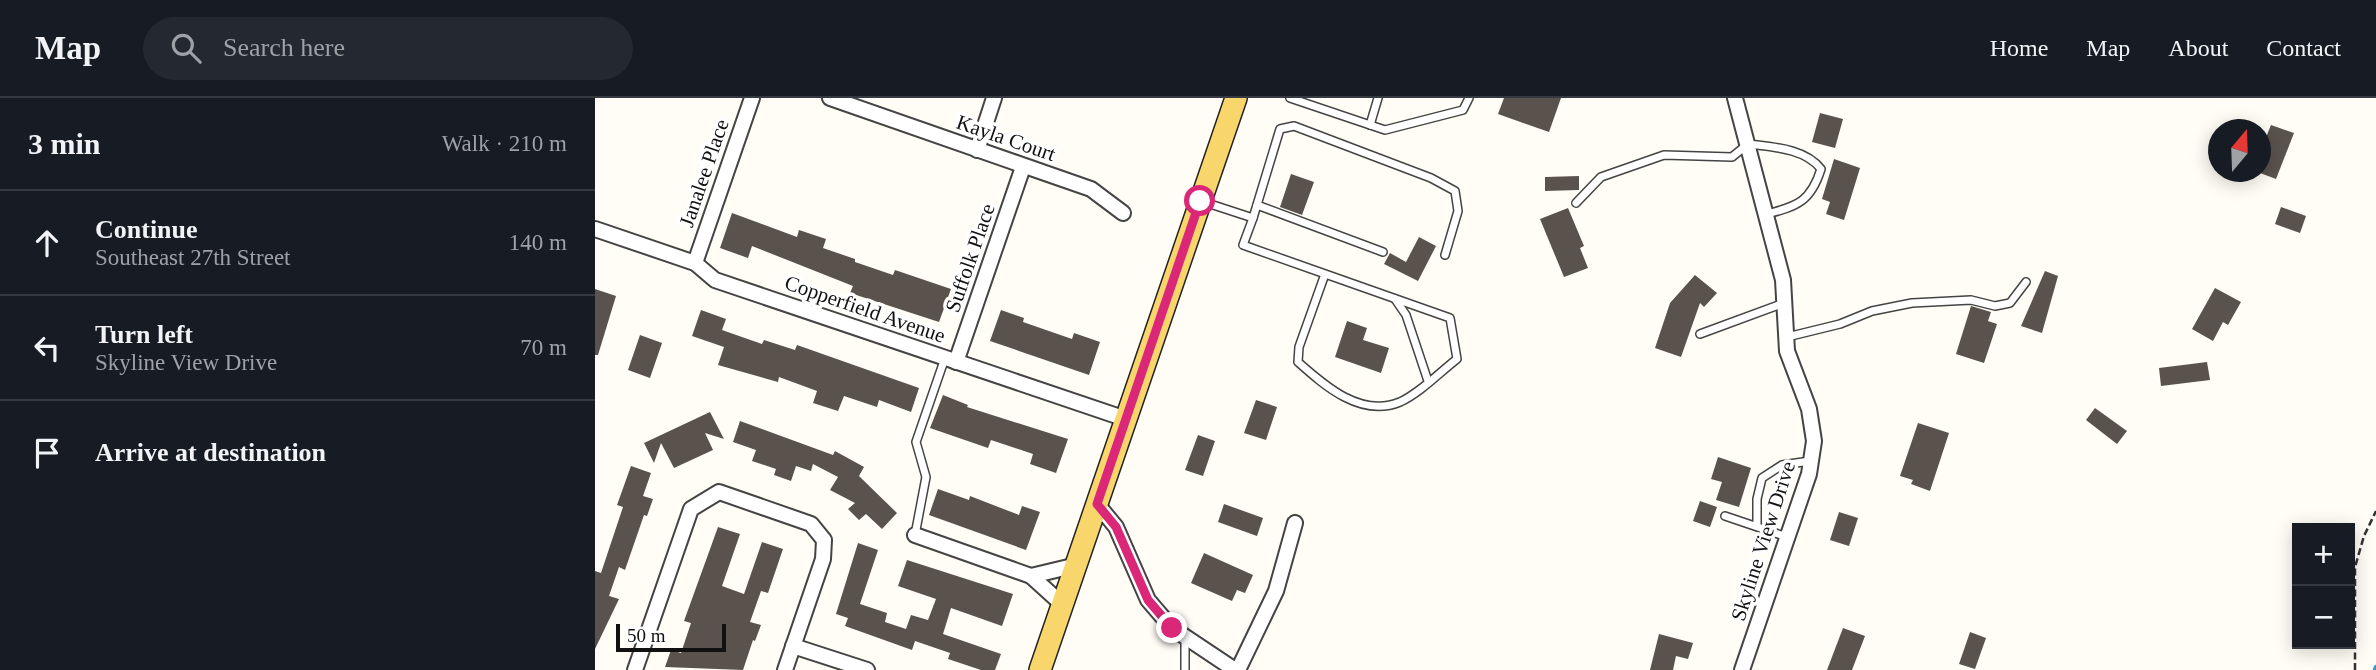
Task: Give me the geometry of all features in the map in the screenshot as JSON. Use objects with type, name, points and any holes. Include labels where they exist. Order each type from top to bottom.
[{"type":"main road","points":[[1040,670],[1232,100]]},
{"type":"street","name":"Janalee Place","points":[[695,263],[752,98]]},
{"type":"street","name":"Kayla Court","points":[[830,98],[1091,189],[1123,213]]},
{"type":"street","points":[[977,150],[995,98]]},
{"type":"street","name":"Skyline View Drive","points":[[1735,98],[1783,280],[1787,351],[1809,409],[1814,441],[1811,461],[1742,670]]},
{"type":"street","name":"Suffolk Place","points":[[951,360],[1023,167]]},
{"type":"street","name":"Copperfield Avenue","points":[[595,229],[695,263],[715,280],[1126,419]]},
{"type":"street","points":[[635,670],[691,509],[719,492],[811,524],[824,540],[823,559],[785,670]]},
{"type":"street","points":[[1097,504],[1116,527],[1148,600],[1172,628],[1237,670],[1276,591],[1295,523]]},
{"type":"street","points":[[915,535],[1031,576],[1063,605]]},
{"type":"street","points":[[1031,576],[1077,565]]},
{"type":"street","points":[[793,646],[867,670]]},
{"type":"lane","points":[[1290,98],[1385,130],[1463,110],[1468,98]]},
{"type":"lane","points":[[1370,125],[1378,98]]},
{"type":"lane","points":[[1325,274],[1299,347],[1298,362],[1351,401],[1377,407],[1401,401],[1457,359],[1450,318],[1243,245],[1280,129],[1294,126],[1431,178],[1455,191],[1458,211],[1445,255]]},
{"type":"lane","points":[[1576,203],[1601,177],[1664,155],[1732,157],[1748,144],[1784,149],[1815,161],[1821,169],[1814,190],[1794,207],[1767,214]]},
{"type":"lane","points":[[1200,201],[1253,218]]},
{"type":"lane","points":[[1257,205],[1383,252]]},
{"type":"lane","points":[[1786,337],[1912,303],[1971,300],[1995,306],[2010,303],[2027,282]]},
{"type":"lane","points":[[1395,298],[1406,315],[1428,381]]},
{"type":"lane","points":[[1700,334],[1784,303]]},
{"type":"lane","name":"Suffolk Place","points":[[915,535],[926,477],[916,442],[951,360]]},
{"type":"lane","points":[[1756,526],[1757,499],[1762,478],[1782,465],[1811,461]]},
{"type":"lane","points":[[1725,516],[1787,537]]},
{"type":"lane","points":[[1185,636],[1185,670]]},
{"type":"path","points":[[2355,670],[2355,567],[2364,536],[2376,511]]},
{"type":"building","points":[[1504,98],[1561,98],[1549,132],[1498,114]]},
{"type":"building","points":[[1820,113],[1843,119],[1835,148],[1812,142]]},
{"type":"building","points":[[2271,125],[2294,133],[2276,179],[2271,177]]},
{"type":"building","points":[[1834,159],[1860,168],[1844,220],[1826,214],[1830,202],[1822,199]]},
{"type":"building","points":[[1291,174],[1314,182],[1302,215],[1280,207]]},
{"type":"building","points":[[1579,176],[1579,190],[1545,191],[1545,177]]},
{"type":"building","points":[[2281,207],[2306,216],[2300,233],[2275,224]]},
{"type":"building","points":[[1568,208],[1584,246],[1580,248],[1588,268],[1564,277],[1540,219]]},
{"type":"building","points":[[732,213],[797,237],[799,230],[826,239],[823,248],[855,259],[855,262],[893,275],[895,270],[951,289],[939,322],[850,293],[853,286],[752,246],[748,258],[720,248]]},
{"type":"building","points":[[1419,237],[1436,246],[1418,281],[1384,264],[1390,253],[1406,262]]},
{"type":"building","points":[[2045,271],[2058,276],[2042,333],[2021,326]]},
{"type":"building","points":[[1695,275],[1717,293],[1704,307],[1700,303],[1681,357],[1655,348],[1670,303]]},
{"type":"building","points":[[2215,288],[2241,302],[2228,325],[2223,322],[2213,341],[2192,329]]},
{"type":"building","points":[[595,289],[616,296],[598,355],[595,355]]},
{"type":"building","points":[[1971,306],[1991,312],[1988,321],[1997,324],[1984,363],[1956,354]]},
{"type":"building","points":[[701,310],[726,319],[722,330],[762,344],[764,340],[795,350],[797,345],[919,388],[911,412],[879,400],[877,407],[844,396],[838,411],[813,403],[817,391],[779,377],[778,382],[718,365],[724,347],[692,336]]},
{"type":"building","points":[[1001,310],[1024,318],[1023,322],[1072,339],[1074,333],[1100,342],[1089,375],[990,341]]},
{"type":"building","points":[[1347,321],[1367,328],[1363,340],[1389,348],[1381,373],[1335,357]]},
{"type":"building","points":[[640,335],[662,343],[650,378],[628,370]]},
{"type":"building","points":[[2207,362],[2210,380],[2161,386],[2159,368]]},
{"type":"building","points":[[943,395],[968,405],[967,407],[1068,439],[1056,473],[1030,464],[1033,454],[991,440],[988,448],[930,428]]},
{"type":"building","points":[[1256,400],[1277,407],[1266,440],[1244,433]]},
{"type":"building","points":[[2095,408],[2127,431],[2117,444],[2086,420]]},
{"type":"building","points":[[710,412],[724,439],[705,433],[713,450],[674,468],[661,443],[654,463],[644,443]]},
{"type":"building","points":[[740,421],[833,455],[835,451],[864,467],[859,476],[897,513],[882,529],[866,514],[859,520],[848,509],[855,503],[830,490],[838,477],[813,464],[811,471],[796,466],[791,481],[774,475],[776,469],[752,461],[756,450],[733,442]]},
{"type":"building","points":[[1918,423],[1949,433],[1930,491],[1911,484],[1913,480],[1900,476]]},
{"type":"building","points":[[1198,435],[1215,441],[1203,476],[1185,470]]},
{"type":"building","points":[[1718,457],[1751,468],[1739,507],[1716,500],[1722,482],[1711,479]]},
{"type":"building","points":[[631,466],[651,473],[643,496],[653,499],[647,516],[644,515],[625,570],[619,567],[609,596],[619,599],[595,649],[595,571],[601,573],[623,507],[617,505]]},
{"type":"building","points":[[938,489],[969,500],[970,496],[1019,515],[1022,506],[1040,512],[1026,550],[929,515]]},
{"type":"building","points":[[1700,501],[1717,507],[1710,527],[1693,521]]},
{"type":"building","points":[[1224,504],[1263,518],[1257,536],[1218,522]]},
{"type":"building","points":[[1839,512],[1858,518],[1849,546],[1830,540]]},
{"type":"building","points":[[718,527],[740,534],[722,586],[744,594],[762,542],[783,549],[768,593],[761,591],[750,622],[761,625],[755,641],[753,640],[743,670],[665,667],[671,650],[681,653],[691,623],[684,621]]},
{"type":"building","points":[[858,543],[878,550],[860,604],[887,613],[885,622],[906,629],[911,615],[928,620],[936,599],[898,586],[907,560],[1013,594],[1002,626],[951,608],[943,634],[1001,654],[995,670],[981,670],[948,659],[950,653],[915,641],[912,650],[845,626],[848,618],[836,614]]},
{"type":"building","points":[[1204,553],[1253,575],[1245,593],[1237,590],[1232,601],[1191,583]]},
{"type":"building","points":[[1843,628],[1865,636],[1852,670],[1827,670]]},
{"type":"building","points":[[1970,632],[1986,638],[1975,669],[1959,664]]},
{"type":"building","points":[[1659,634],[1693,643],[1688,659],[1676,656],[1673,670],[1650,670]]},
{"type":"route","points":[[1172,628],[1148,600],[1116,527],[1097,504],[1200,201]]}]
